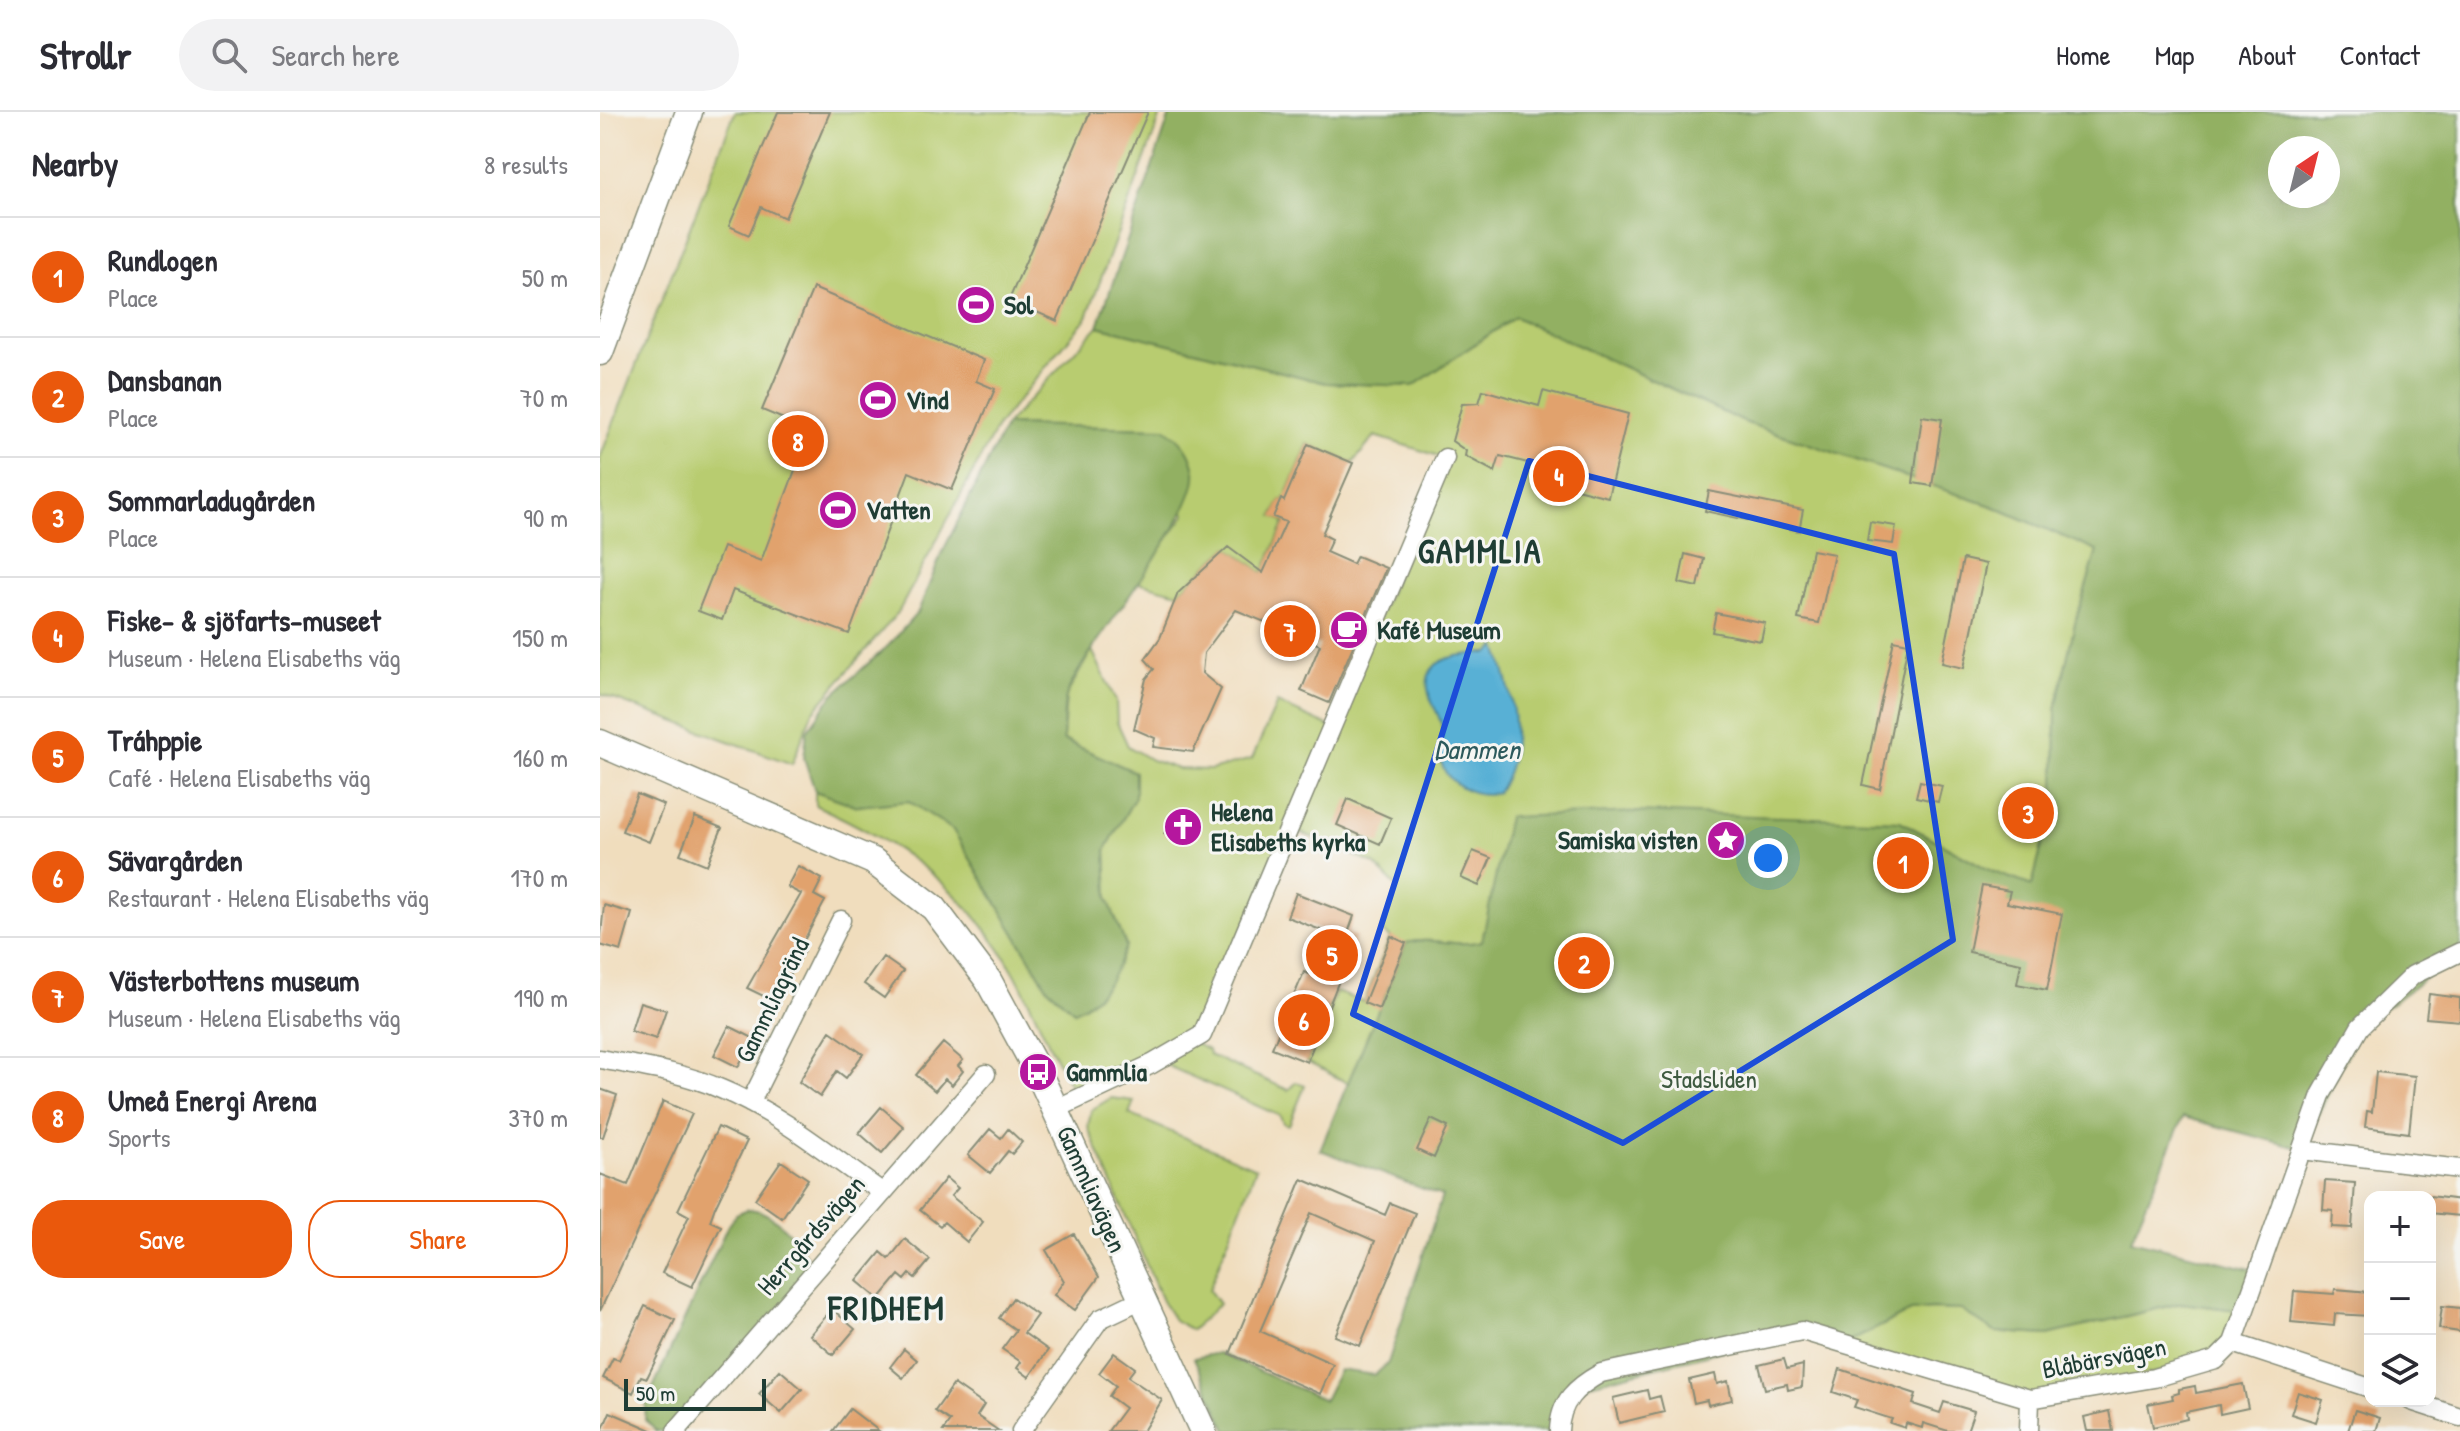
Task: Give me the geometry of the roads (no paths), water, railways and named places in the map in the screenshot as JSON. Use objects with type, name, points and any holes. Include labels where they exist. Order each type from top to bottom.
[{"type":"street","points":[[600,352],[689,112]]},
{"type":"street","points":[[1056,1109],[1154,1063],[1202,1035],[1445,458]]},
{"type":"street","name":"Gammliavägen","points":[[600,743],[806,830],[896,875],[934,908],[988,980],[1056,1109],[1203,1431]]},
{"type":"street","name":"Gammliagränd","points":[[750,1103],[841,920]]},
{"type":"street","points":[[2364,1386],[2233,1343],[2321,1095],[2360,1027],[2413,975],[2460,952]]},
{"type":"street","points":[[600,1059],[682,1075],[750,1103],[883,1193]]},
{"type":"street","name":"Herrgårdsvägen","points":[[676,1431],[986,1074]]},
{"type":"street","points":[[2302,1150],[2460,1169]]},
{"type":"street","points":[[1021,1431],[1100,1319],[1142,1299]]},
{"type":"street","name":"Blåbärsvägen","points":[[1559,1431],[1559,1415],[1574,1388],[1601,1373],[1802,1331],[2030,1399],[2154,1378],[2216,1360],[2233,1343]]},
{"type":"street","points":[[2029,1431],[2030,1399]]},
{"type":"street","points":[[2429,1407],[2460,1417]]},
{"type":"water","name":"Dammen","points":[[1497,646],[1512,701],[1514,739],[1506,776],[1497,793],[1488,794],[1461,787],[1443,767],[1439,754],[1442,728],[1429,694],[1428,681],[1431,671],[1446,659],[1489,653]]},
{"type":"place","name":"Sol","points":[[976,305]]},
{"type":"place","name":"Vind","points":[[878,400]]},
{"type":"place","name":"Umeå Energi Arena","points":[[798,441]]},
{"type":"place","name":"Fiske- & sjöfarts-museet","points":[[1559,476]]},
{"type":"place","name":"Vatten","points":[[838,510]]},
{"type":"place","name":"Kafé Museum","points":[[1349,630]]},
{"type":"place","name":"Västerbottens museum","points":[[1290,631]]},
{"type":"place","name":"Sommarladugården","points":[[2028,813]]},
{"type":"place","name":"Helena Elisabeths kyrka","points":[[1183,827]]},
{"type":"place","name":"Samiska visten","points":[[1726,840]]},
{"type":"place","name":"Rundlogen","points":[[1903,863]]},
{"type":"place","name":"Tráhppie","points":[[1332,955]]},
{"type":"place","name":"Dansbanan","points":[[1584,963]]},
{"type":"place","name":"Sävargården","points":[[1304,1020]]},
{"type":"place","name":"Gammlia","points":[[1038,1072]]},
{"type":"district","name":"GAMMLIA","points":[[1480,551]]},
{"type":"district","name":"FRIDHEM","points":[[887,1308]]},
{"type":"park label","name":"Stadsliden","points":[[1709,1079]]}]
